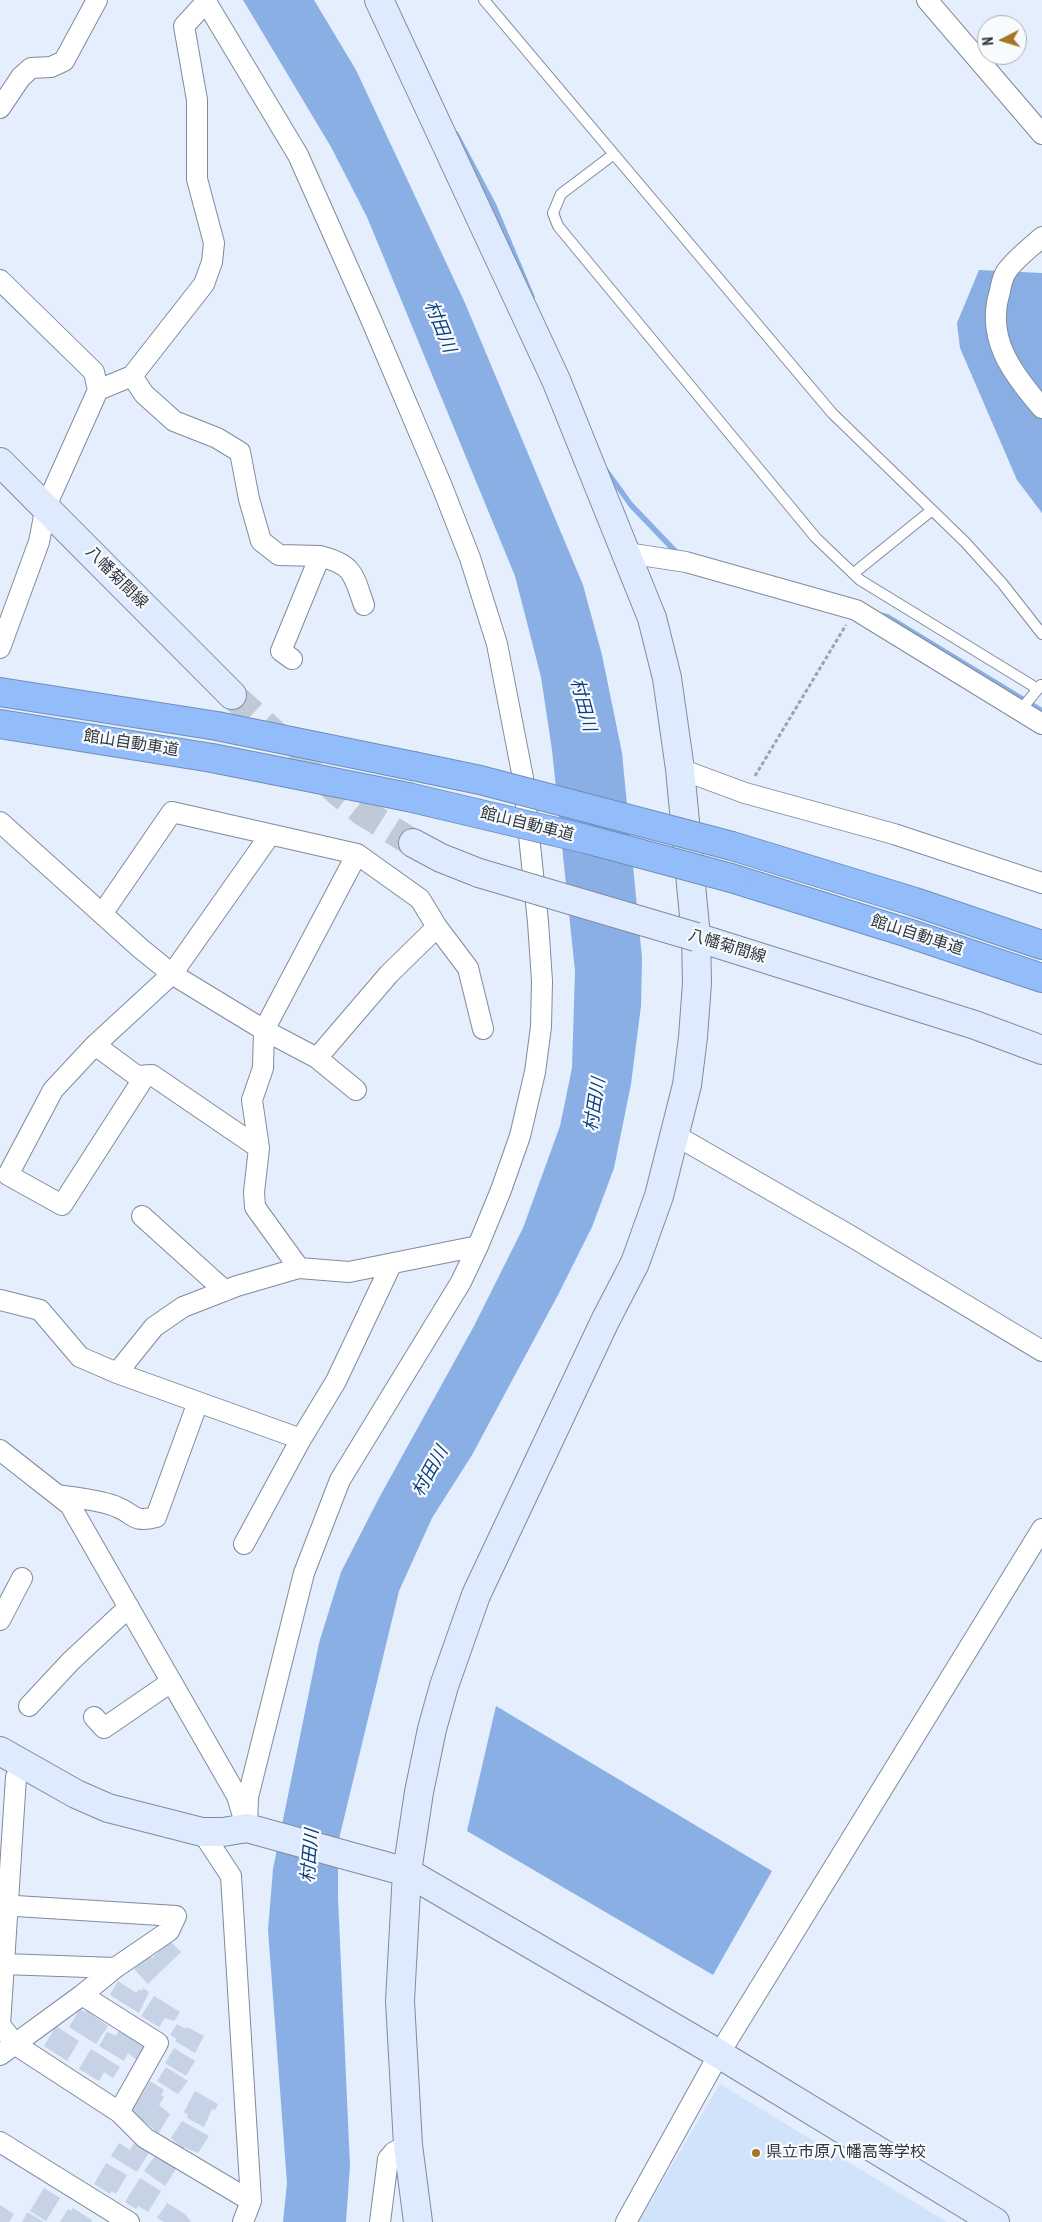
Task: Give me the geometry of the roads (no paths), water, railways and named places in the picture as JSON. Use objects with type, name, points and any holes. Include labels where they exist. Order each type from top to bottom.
[{"type":"highway","name":"館山自動車道","points":[[0,692],[217,726],[489,783],[732,846],[897,896],[1042,945]]},
{"type":"highway","name":"館山自動車道","points":[[0,724],[212,758],[408,797],[559,832],[732,878],[890,927],[1042,978]]},
{"type":"street","points":[[0,108],[21,77],[31,68],[51,67],[64,61],[98,0]]},
{"type":"street","points":[[379,0],[556,380],[652,618],[667,678],[680,769],[696,937],[697,983],[687,1085],[660,1196],[635,1263],[605,1321],[480,1586],[444,1686],[432,1729],[419,1792],[407,1872],[400,2001],[408,2145],[418,2222]]},
{"type":"street","points":[[927,0],[1042,134]]},
{"type":"street","points":[[98,390],[132,376],[204,284],[212,262],[214,243],[197,179],[197,100],[184,26],[206,1],[298,155],[366,308],[463,539],[497,644],[523,778],[538,922],[542,981],[541,1027],[534,1072],[520,1136],[502,1190],[461,1282],[340,1480],[304,1573],[248,1797],[247,1828]]},
{"type":"street","points":[[1042,237],[1005,274],[995,304],[996,335],[1005,359],[1042,408]]},
{"type":"street","points":[[0,280],[94,372],[98,390],[46,506],[39,542],[0,644]]},
{"type":"street","points":[[132,376],[144,394],[174,421],[217,438],[240,452],[249,499],[261,541],[278,555],[320,556],[337,561],[352,571],[364,605]]},
{"type":"street","name":"八幡菊間線","points":[[0,462],[46,506],[232,695]]},
{"type":"street","points":[[627,553],[686,562],[856,610],[1042,724]]},
{"type":"street","points":[[292,659],[281,651],[320,556]]},
{"type":"street","points":[[680,769],[745,793],[894,834],[1042,883]]},
{"type":"street","points":[[102,914],[172,812],[357,854],[420,899],[437,927],[468,968],[482,1029]]},
{"type":"street","points":[[0,822],[140,948],[172,974],[264,1030],[317,1058],[356,1090]]},
{"type":"street","points":[[144,1076],[62,1206],[8,1175],[53,1090],[95,1045],[172,974],[270,835]]},
{"type":"street","name":"八幡菊間線","points":[[414,842],[441,858],[479,873],[696,937],[975,1025],[1042,1050]]},
{"type":"street","points":[[299,1268],[256,1207],[254,1192],[259,1148],[252,1100],[263,1068],[264,1030],[357,854]]},
{"type":"street","points":[[317,1058],[389,974],[437,927]]},
{"type":"street","points":[[95,1045],[137,1076],[152,1075],[259,1148]]},
{"type":"street","points":[[675,1135],[1042,1351]]},
{"type":"street","points":[[142,1216],[225,1291]]},
{"type":"street","points":[[117,1373],[154,1327],[183,1307],[225,1291],[299,1268],[350,1272],[478,1246]]},
{"type":"street","points":[[244,1544],[301,1439],[336,1381],[391,1265]]},
{"type":"street","points":[[0,1300],[40,1310],[80,1357],[117,1373],[301,1439]]},
{"type":"street","points":[[59,1495],[117,1507],[131,1517],[144,1520],[156,1517],[198,1402]]},
{"type":"street","points":[[0,1450],[70,1505],[237,1796],[247,1828]]},
{"type":"street","points":[[626,2222],[719,2054],[1042,1529]]},
{"type":"street","points":[[0,1620],[22,1578]]},
{"type":"street","points":[[29,1706],[71,1661],[129,1607]]},
{"type":"street","points":[[94,1717],[104,1728],[170,1682]]},
{"type":"street","points":[[0,1751],[76,1794],[108,1808],[202,1832],[223,1832],[247,1828],[407,1872],[719,2054],[995,2222]]},
{"type":"street","points":[[24,1764],[16,1777],[4,1905],[4,1964],[0,2025],[8,2050],[119,2112],[145,2138],[252,2201]]},
{"type":"street","points":[[202,1832],[231,1876],[252,2201],[243,2222]]},
{"type":"street","points":[[4,1905],[176,1916],[169,1931],[116,1968],[8,2050]]},
{"type":"street","points":[[4,1964],[116,1968]]},
{"type":"street","points":[[82,1995],[158,2043],[119,2112]]},
{"type":"street","points":[[0,2142],[130,2222]]},
{"type":"street","points":[[380,2222],[388,2159],[394,2152],[408,2145]]},
{"type":"lane","points":[[484,0],[832,413],[932,510],[1002,583],[1042,634]]},
{"type":"lane","points":[[614,154],[561,194],[553,213],[558,226],[816,538],[860,580],[1040,686],[1020,711]]},
{"type":"lane","points":[[854,574],[932,510]]},
{"type":"water","name":"村田川","points":[[243,0],[314,0],[356,70],[465,303],[583,585],[602,655],[622,753],[642,958],[641,1006],[631,1084],[614,1168],[592,1227],[558,1295],[472,1455],[432,1518],[399,1591],[338,1843],[338,1898],[350,2166],[346,2222],[283,2222],[287,2183],[268,1930],[273,1869],[319,1643],[341,1572],[379,1498],[474,1326],[523,1228],[560,1126],[572,1068],[575,971],[552,750],[541,677],[515,576],[367,217],[331,147]]},
{"type":"water","points":[[496,1706],[772,1871],[713,1975],[467,1831]]},
{"type":"waterway","points":[[456,134],[494,206],[532,297]]},
{"type":"waterway","points":[[605,469],[631,505],[676,552],[680,553]]},
{"type":"waterway","points":[[880,615],[888,617],[1042,711]]},
{"type":"tunnel","points":[[232,695],[337,791],[363,812],[413,843]]},
{"type":"place","name":"県立市原八幡高等学校","points":[[756,2153]]}]
